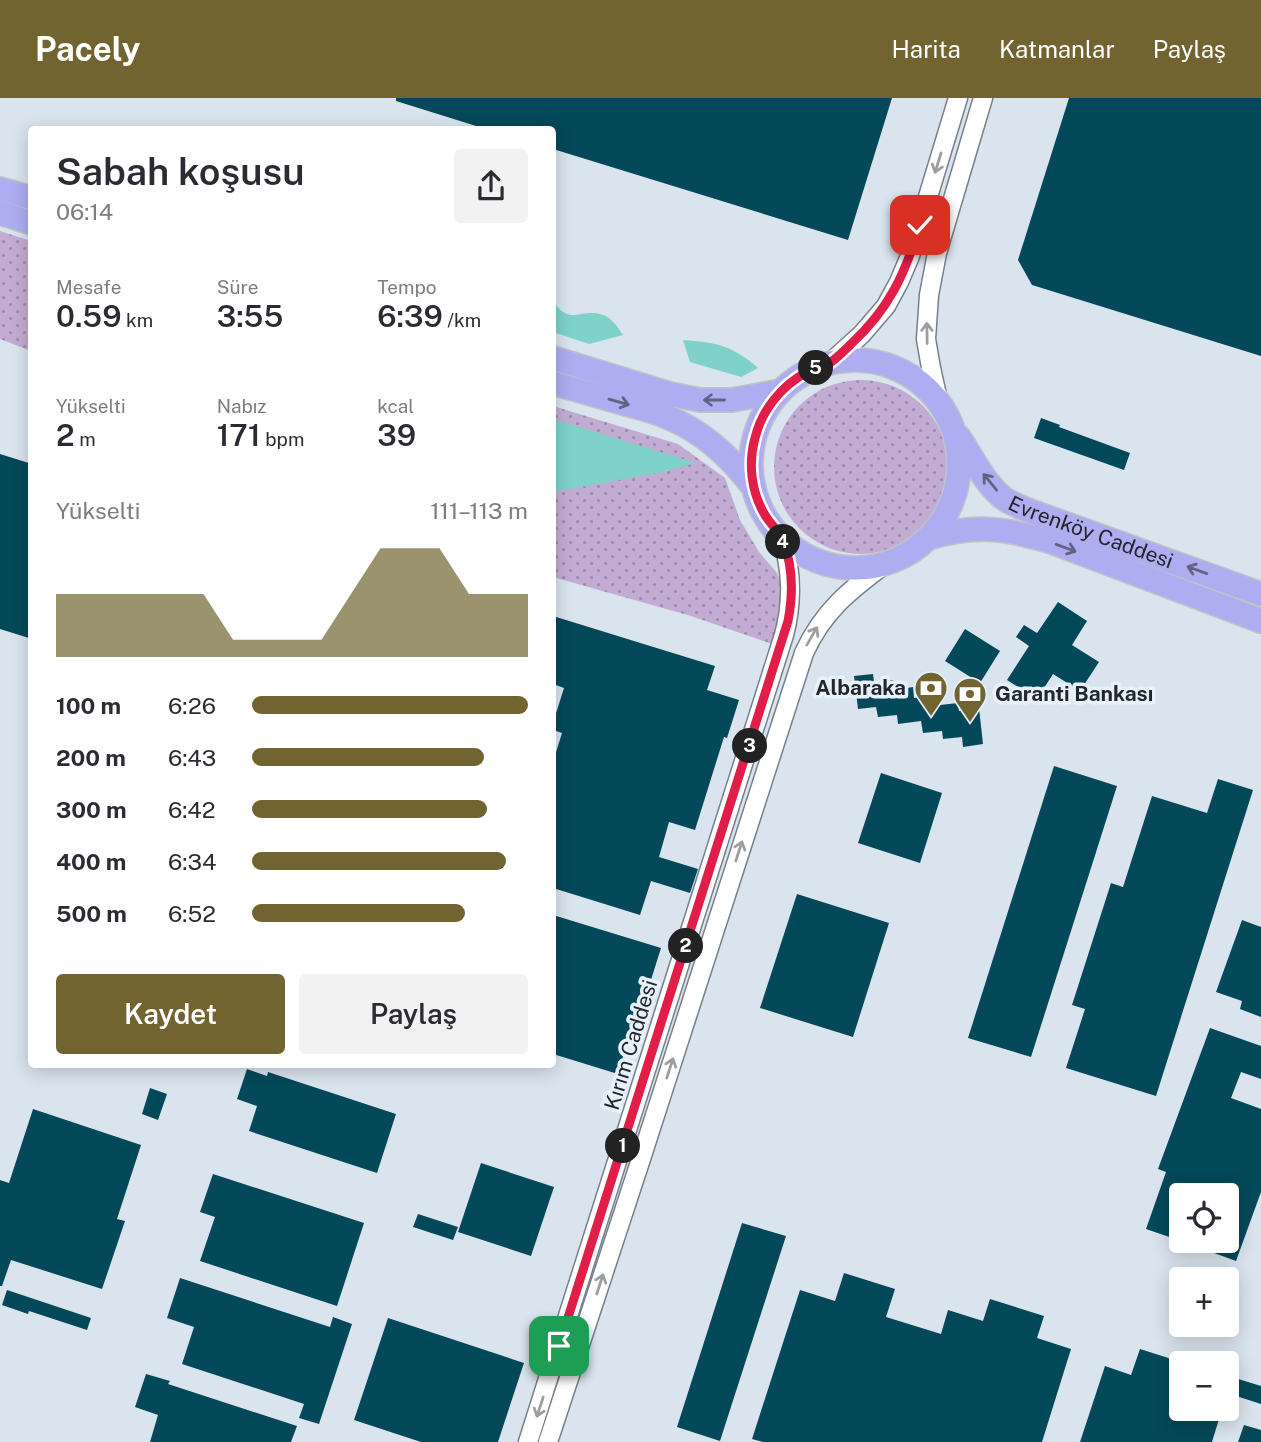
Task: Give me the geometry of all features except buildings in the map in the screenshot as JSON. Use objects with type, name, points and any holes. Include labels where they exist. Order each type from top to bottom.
[{"type":"main road","points":[[0,189],[28,197]]},
{"type":"main road","points":[[0,214],[28,222]]},
{"type":"main road","points":[[556,359],[654,390],[701,400],[732,400],[781,391]]},
{"type":"main road","points":[[860,360],[890,366],[928,389],[938,400],[953,426],[959,456],[957,486],[947,514],[928,538],[915,549],[885,564],[854,568],[838,566],[808,556],[794,548],[782,538],[765,515],[754,488],[751,462],[755,436],[765,412],[781,391],[799,377],[830,363],[860,360]]},
{"type":"main road","points":[[556,384],[647,410],[682,424],[719,450],[754,488]]},
{"type":"main road","name":"Evrenköy Caddesi","points":[[953,426],[987,481],[1010,502],[1261,594]]},
{"type":"main road","name":"Evrenköy Caddesi","points":[[928,538],[971,529],[1021,533],[1049,541],[1261,621]]},
{"type":"street","points":[[830,363],[862,334],[886,306],[899,282],[910,256],[958,98]]},
{"type":"street","points":[[938,400],[926,339],[929,295],[937,253],[983,98]]},
{"type":"street","name":"Kırım Caddesi","points":[[528,1442],[784,635],[791,592],[789,565],[782,538]]},
{"type":"street","name":"Kırım Caddesi","points":[[548,1442],[804,653],[811,636],[828,612],[853,588],[885,564]]},
{"type":"shaded area","points":[[0,231],[28,240],[28,350],[0,339]]},
{"type":"shaded area","points":[[556,305],[569,315],[595,313],[606,316],[623,335],[589,344],[556,333]]},
{"type":"shaded area","points":[[683,340],[724,346],[758,368],[741,377],[690,362]]},
{"type":"shaded area","points":[[861,380],[894,386],[923,405],[942,434],[948,467],[942,500],[923,529],[894,548],[861,554],[828,548],[799,529],[780,500],[774,467],[780,434],[799,405],[828,386]]},
{"type":"shaded area","points":[[556,407],[678,444],[725,478],[740,520],[759,552],[777,573],[783,589],[778,646],[691,616],[556,578]]},
{"type":"shaded area","points":[[556,420],[696,463],[663,472],[556,491]]},
{"type":"place","name":"Albaraka","points":[[931,718]]},
{"type":"place","name":"Garanti Bankası","points":[[970,724]]},
{"type":"route","points":[[559,1346],[788,621],[791,592],[789,565],[782,538],[765,515],[754,488],[751,462],[755,436],[765,412],[781,391],[809,371],[830,363],[862,334],[886,306],[910,256],[920,225]]}]
